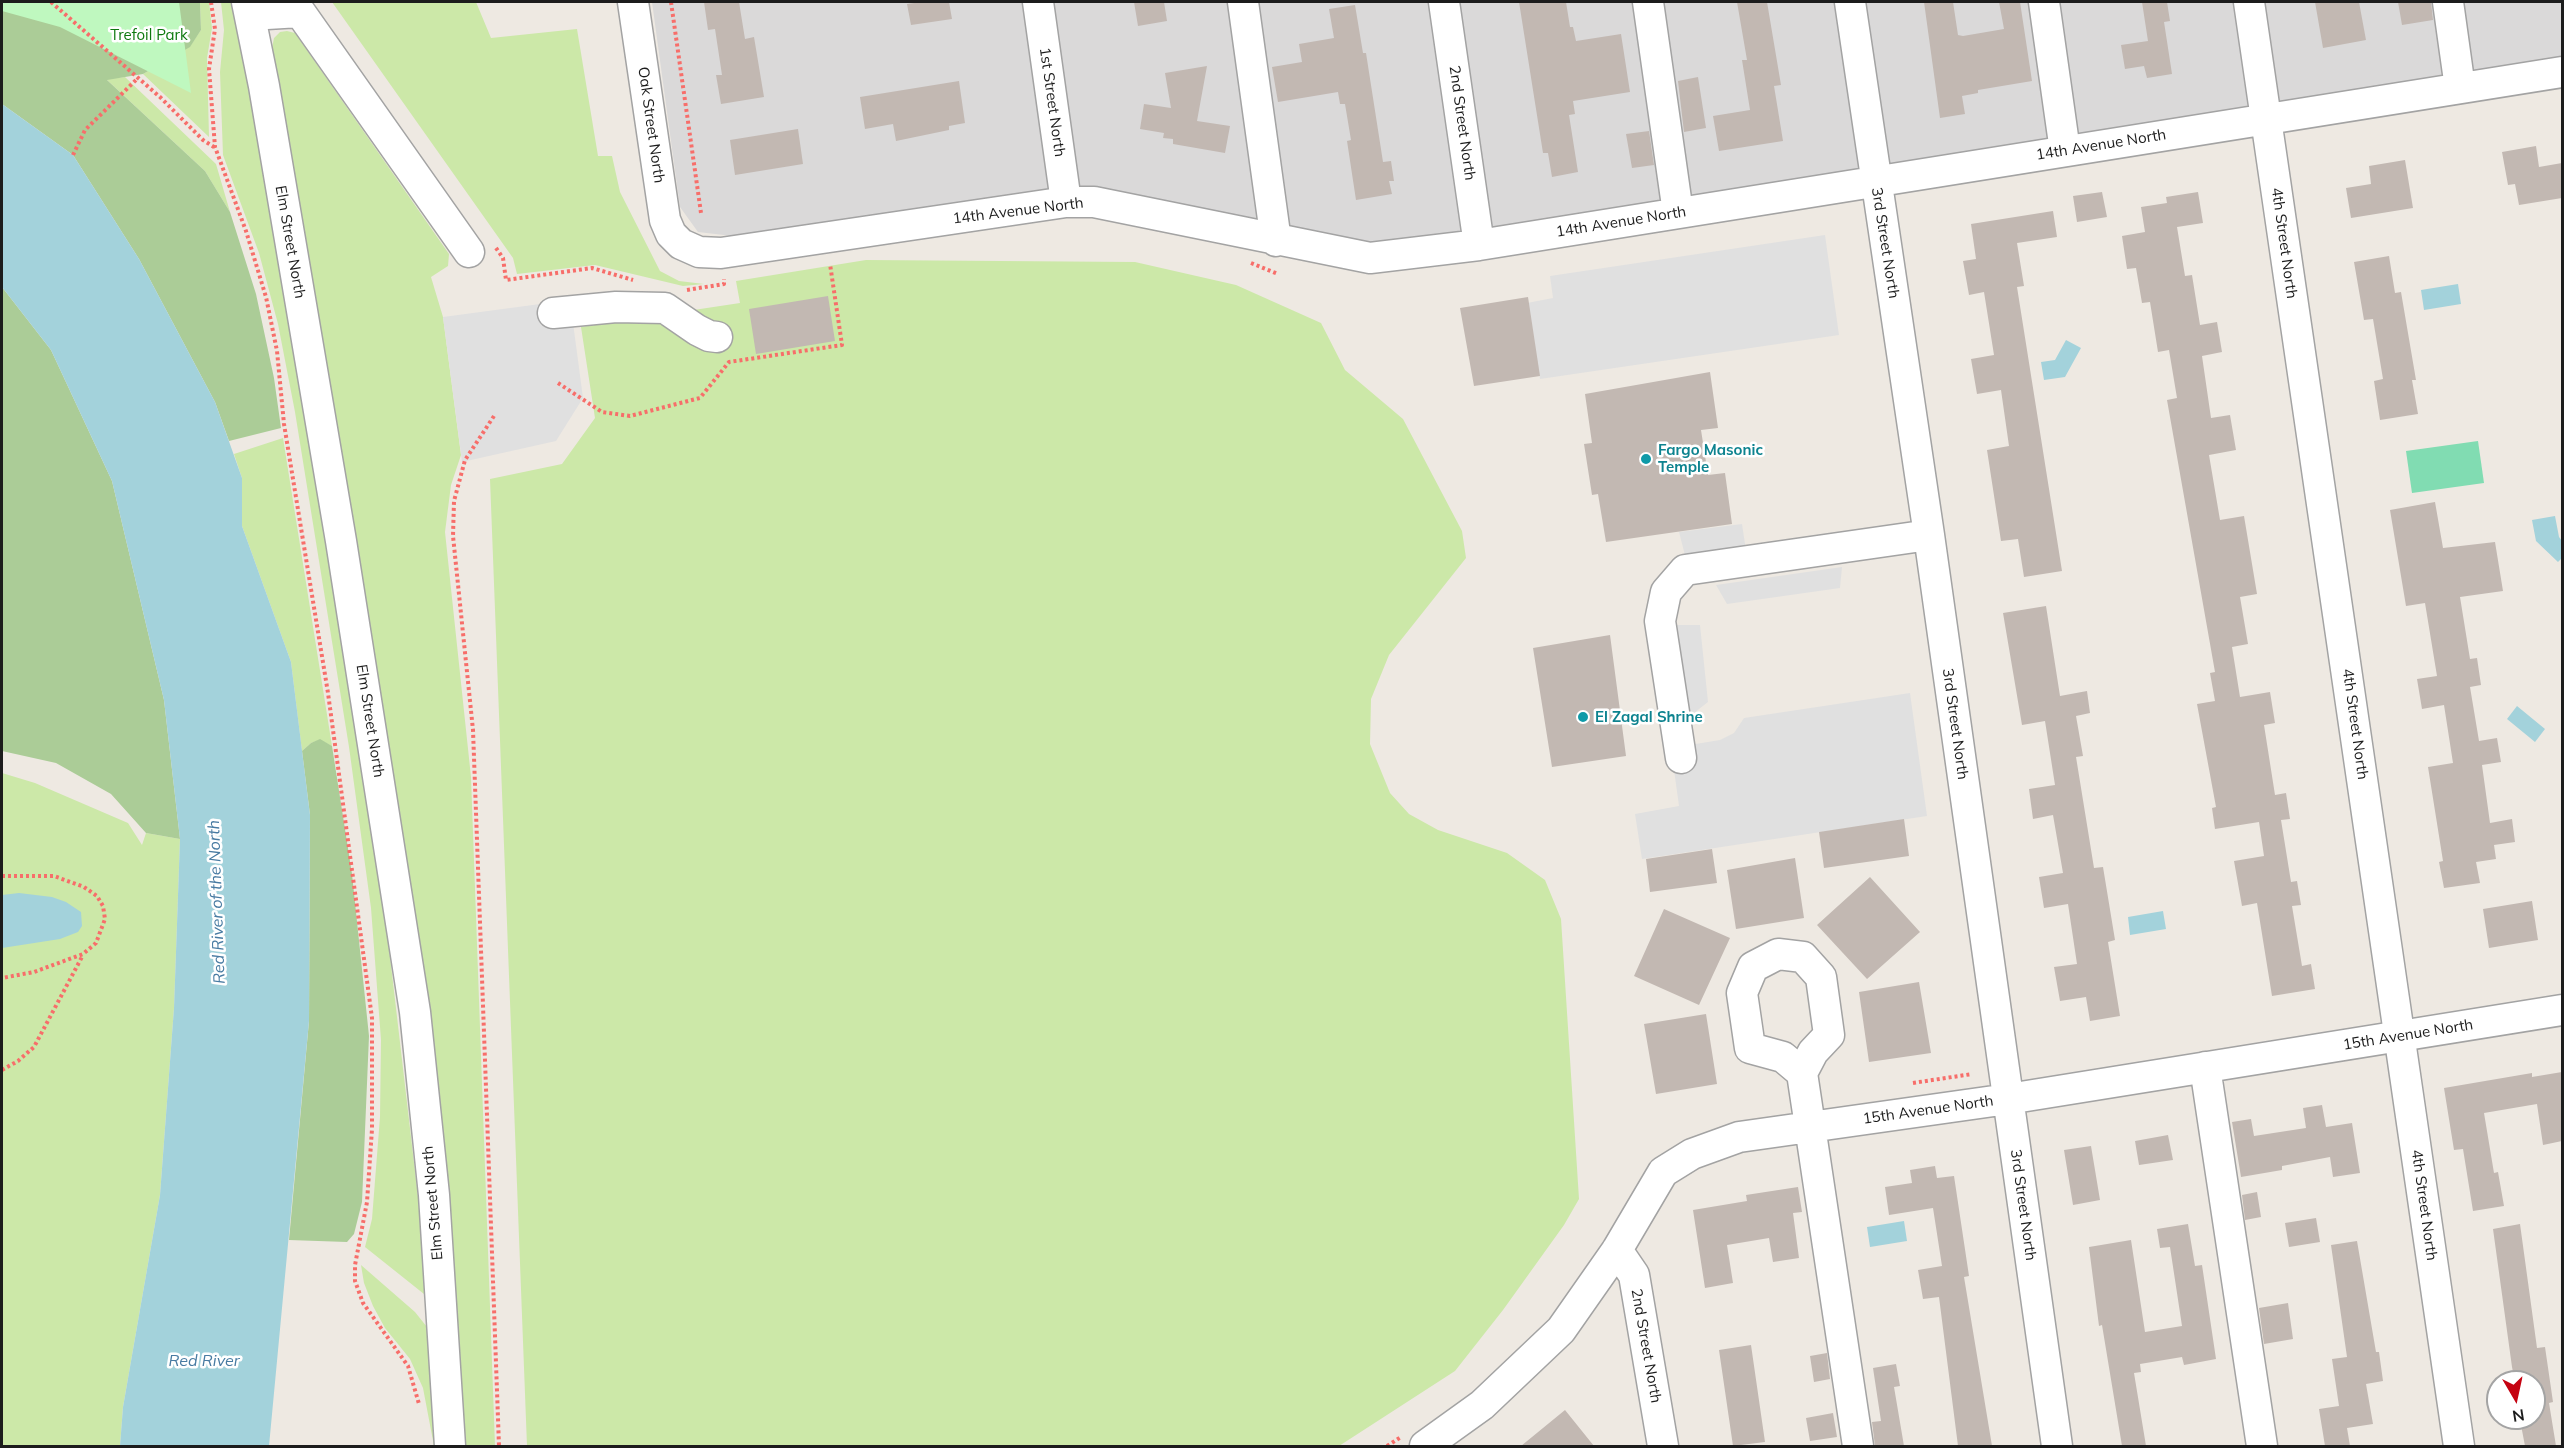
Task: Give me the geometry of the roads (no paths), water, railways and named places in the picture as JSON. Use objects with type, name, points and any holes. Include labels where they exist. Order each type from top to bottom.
[{"type":"street","name":"Oak Street North","points":[[633,2],[665,220],[671,234],[681,244]]},
{"type":"street","name":"1st Street North","points":[[1038,2],[1066,202]]},
{"type":"street","points":[[1243,2],[1276,241]]},
{"type":"street","name":"2nd Street North","points":[[1444,2],[1479,245]]},
{"type":"street","points":[[1648,2],[1678,213]]},
{"type":"street","name":"3rd Street North","points":[[1850,2],[1929,536],[2057,1446]]},
{"type":"street","points":[[2044,2],[2065,150]]},
{"type":"street","name":"4th Street North","points":[[2249,2],[2459,1446]]},
{"type":"street","points":[[2448,2],[2460,88]]},
{"type":"street","points":[[249,8],[300,12],[469,252]]},
{"type":"street","name":"Elm Street North","points":[[249,8],[343,552],[415,1012],[434,1196],[450,1446]]},
{"type":"street","name":"14th Avenue North","points":[[681,244],[699,252],[720,253],[1066,202],[1094,202],[1276,241],[1370,258],[1479,245],[2562,72]]},
{"type":"street","points":[[553,314],[616,307],[665,308],[697,330],[717,337]]},
{"type":"street","points":[[1681,758],[1660,621],[1666,592],[1685,570],[1929,536]]},
{"type":"street","name":"15th Avenue North","points":[[1425,1446],[1482,1405],[1541,1352],[1561,1330],[1617,1250],[1663,1172],[1692,1154],[1739,1137],[2008,1099],[2562,1010]]},
{"type":"street","points":[[2205,1067],[2262,1446]]},
{"type":"street","points":[[1802,1073],[1858,1446]]},
{"type":"street","name":"2nd Street North","points":[[1617,1250],[1634,1275],[1663,1446]]},
{"type":"water","name":"Red River","points":[[2,104],[73,155],[139,259],[215,402],[242,478],[242,526],[291,662],[310,815],[309,1021],[269,1446],[120,1446],[123,1407],[160,1195],[174,1008],[180,839],[164,700],[112,481],[51,350],[2,287]]},
{"type":"water","points":[[2458,284],[2461,304],[2424,310],[2421,290]]},
{"type":"water","points":[[2066,340],[2081,348],[2065,377],[2044,380],[2041,362],[2055,360]]},
{"type":"water","points":[[2555,516],[2559,537],[2562,541],[2562,558],[2558,562],[2536,541],[2532,520]]},
{"type":"water","points":[[2517,706],[2545,729],[2535,742],[2507,719]]},
{"type":"water","points":[[19,893],[52,897],[66,902],[81,912],[82,926],[78,932],[60,939],[2,948],[2,895]]},
{"type":"water","points":[[2163,911],[2166,929],[2130,935],[2128,917]]},
{"type":"water","points":[[1904,1221],[1907,1241],[1870,1247],[1867,1227]]},
{"type":"place","name":"Fargo Masonic Temple","points":[[1646,459]]},
{"type":"place","name":"El Zagal Shrine","points":[[1583,717]]},
{"type":"park label","name":"Trefoil Park","points":[[149,35]]},
{"type":"water label","name":"Red River of the North","points":[[217,902]]}]
